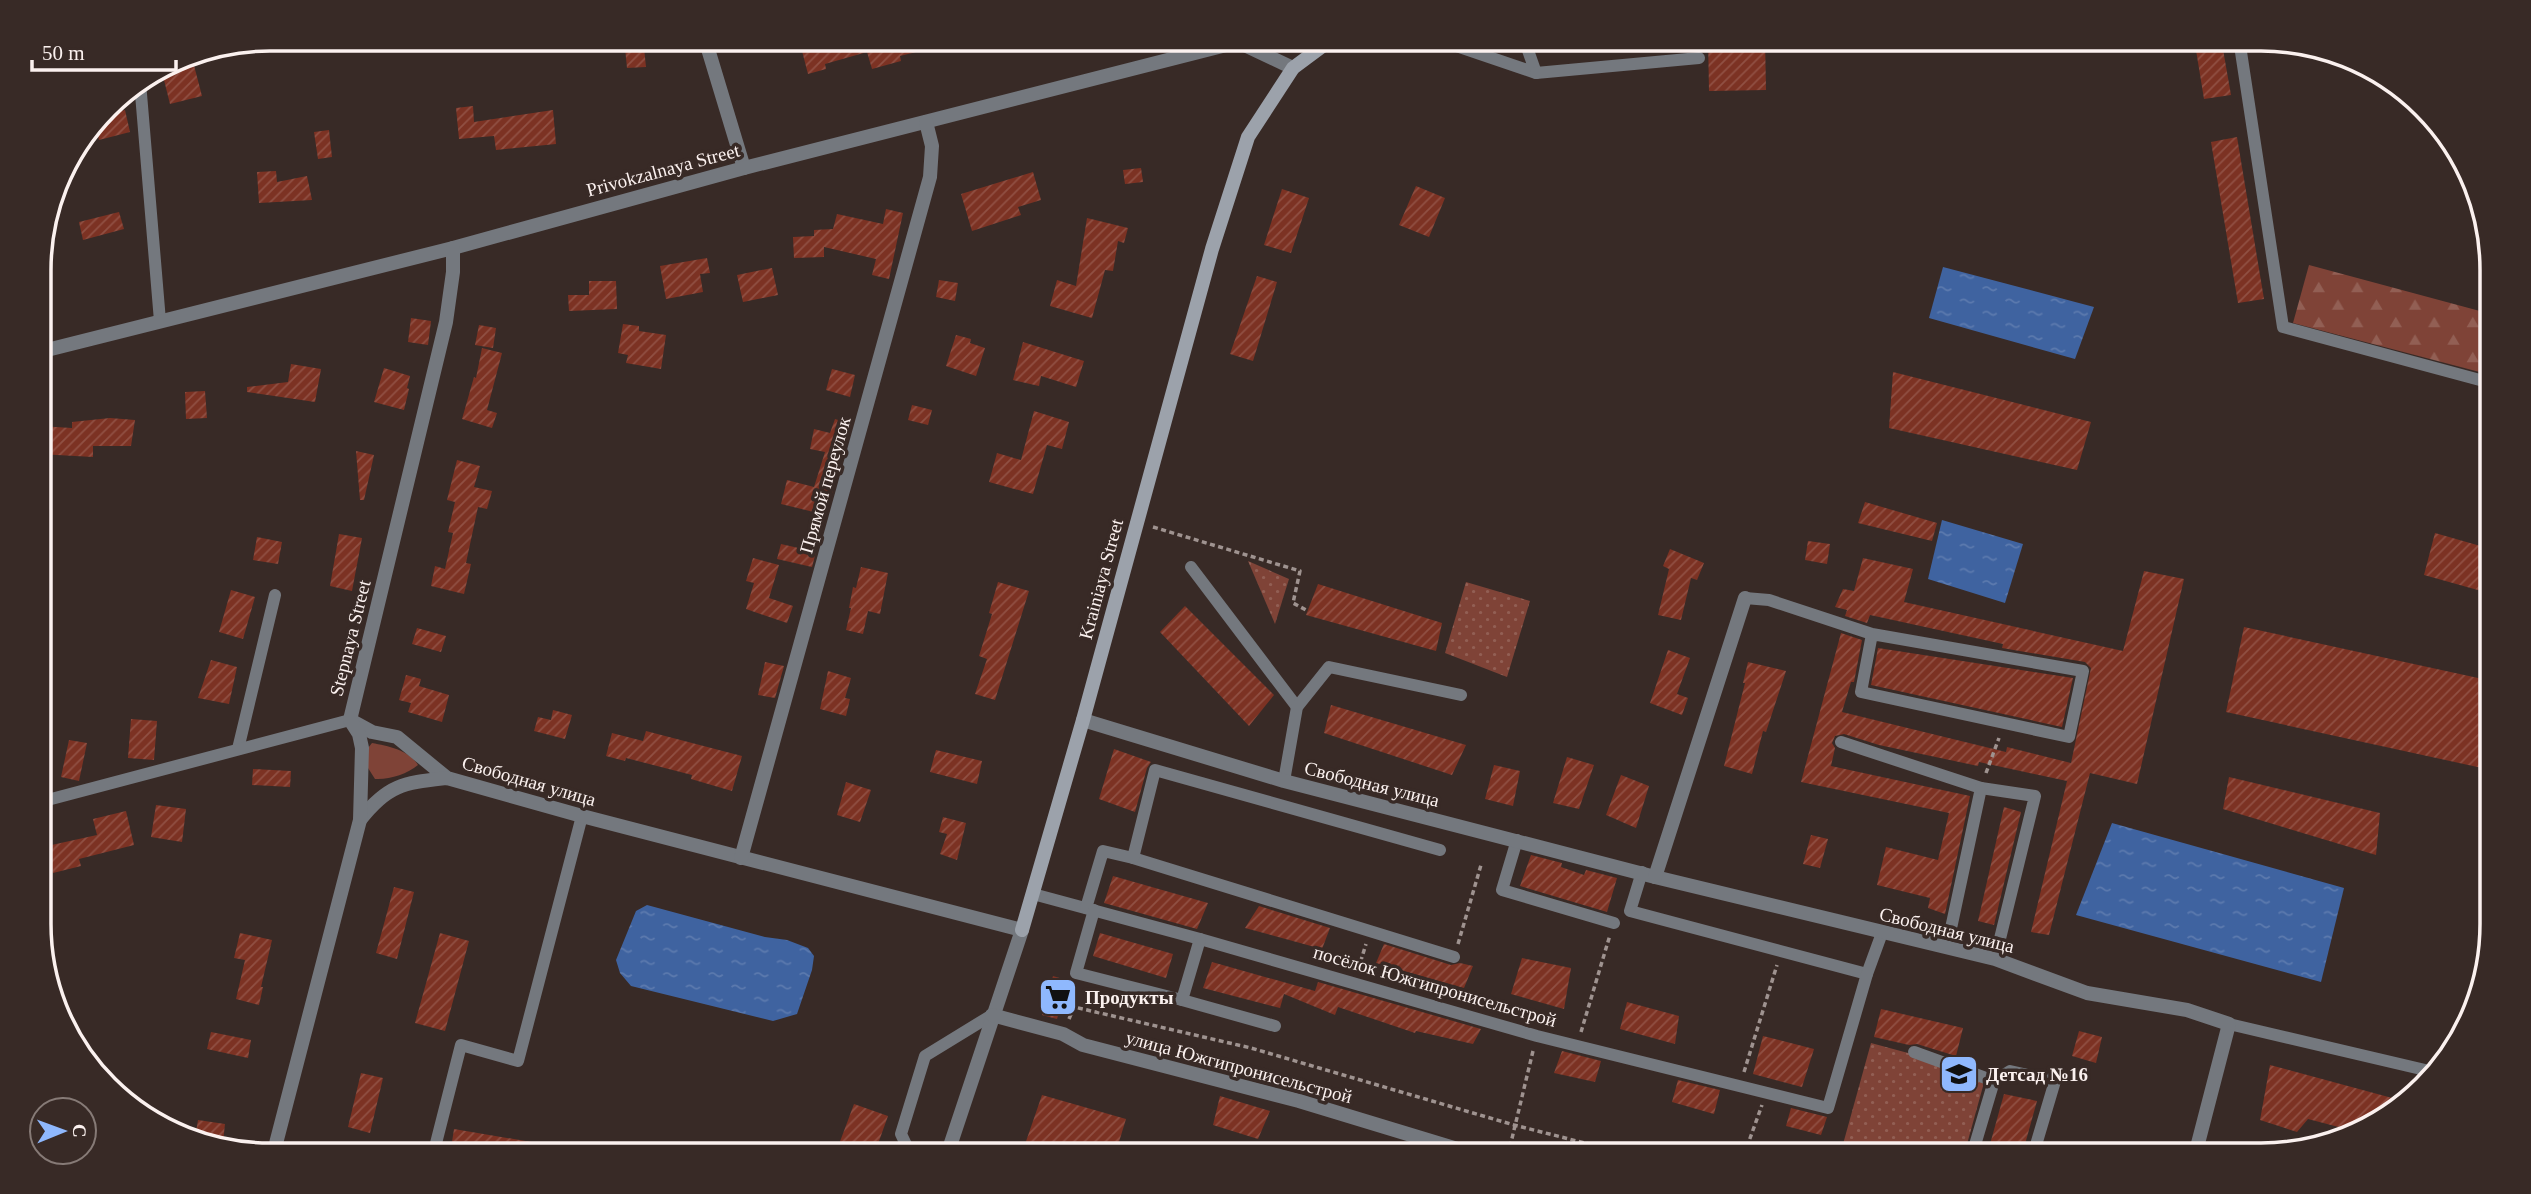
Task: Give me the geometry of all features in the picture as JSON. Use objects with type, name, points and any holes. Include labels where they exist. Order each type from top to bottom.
[{"type":"street","points":[[709,51],[744,168]]},
{"type":"street","name":"Privokzalnaya Street","points":[[51,349],[453,248],[744,168],[1203,51]]},
{"type":"street","name":"Privokzalnaya Street","points":[[1257,51],[1293,68]]},
{"type":"street","name":"Krainiaya Street","points":[[951,1143],[1033,894],[1212,249],[1248,137],[1293,68],[1315,51]]},
{"type":"street","name":"Прямой переулок","points":[[741,858],[930,177],[932,146],[926,122]]},
{"type":"street","name":"Stepnaya Street","points":[[276,1143],[360,820],[362,748],[359,734],[350,720],[446,322],[453,272],[453,248]]},
{"type":"street","points":[[1648,875],[1745,598]]},
{"type":"street","name":"Свободная улица","points":[[350,720],[372,732],[397,737],[447,778],[582,816],[1022,930]]},
{"type":"street","name":"Свободная улица","points":[[1083,720],[1284,781],[1648,875],[1947,947],[1995,960],[2087,993],[2187,1010],[2229,1024]]},
{"type":"street","points":[[360,820],[376,799],[409,782],[447,778]]},
{"type":"street","name":"улица Южгипронисельстрой","points":[[992,1015],[1063,1034],[1083,1045],[1299,1101],[1437,1143]]},
{"type":"street","points":[[2198,1143],[2229,1024]]},
{"type":"lane","points":[[1473,51],[1536,73],[1699,58]]},
{"type":"lane","points":[[1528,51],[1536,73]]},
{"type":"lane","points":[[2241,51],[2283,327],[2480,380]]},
{"type":"lane","points":[[141,93],[160,321]]},
{"type":"lane","points":[[1191,567],[1297,707]]},
{"type":"lane","points":[[238,749],[275,595]]},
{"type":"lane","points":[[1745,598],[1769,600],[1872,634],[2083,671],[2069,737],[1861,692],[1872,634]]},
{"type":"lane","points":[[1284,781],[1297,707],[1329,667],[1461,695]]},
{"type":"lane","points":[[51,799],[350,720]]},
{"type":"lane","points":[[1840,742],[1981,788],[2035,796],[1995,960]]},
{"type":"lane","points":[[1133,858],[1155,770],[1440,850]]},
{"type":"lane","points":[[1947,947],[1981,788]]},
{"type":"lane","points":[[436,1143],[461,1045],[518,1061],[582,816]]},
{"type":"lane","points":[[1517,841],[1502,890],[1614,923]]},
{"type":"lane","points":[[1275,1026],[1076,973],[1102,851],[1133,858],[1454,957]]},
{"type":"lane","points":[[1648,875],[1630,911],[1867,974],[1882,933]]},
{"type":"lane","name":"посёлок Южгипронисельстрой","points":[[1033,894],[1537,1036],[1828,1108],[1867,974]]},
{"type":"lane","points":[[1182,1000],[1200,939]]},
{"type":"lane","points":[[905,1143],[901,1134],[925,1055],[992,1015]]},
{"type":"lane","points":[[2229,1024],[2424,1070]]},
{"type":"lane","points":[[1914,1052],[1994,1081]]},
{"type":"lane","points":[[1976,1143],[1994,1081],[2010,1071],[2055,1081],[2037,1143]]},
{"type":"path","points":[[1137,523],[1300,571],[1293,603],[1306,610]]},
{"type":"path","points":[[1981,788],[2005,723]]},
{"type":"path","points":[[1454,957],[1481,865]]},
{"type":"path","points":[[1577,1045],[1614,923]]},
{"type":"path","points":[[1354,983],[1370,932]]},
{"type":"path","points":[[1739,1087],[1781,950]]},
{"type":"path","points":[[1063,1034],[1074,1007],[1251,1048],[1585,1143]]},
{"type":"path","points":[[1510,1143],[1537,1036]]},
{"type":"path","points":[[1748,1143],[1766,1093]]},
{"type":"green space","points":[[2309,265],[2480,311],[2480,372],[2293,323]]},
{"type":"green space","points":[[1248,561],[1289,579],[1275,624]]},
{"type":"green space","points":[[1466,582],[1530,601],[1507,677],[1445,653]]},
{"type":"green space","points":[[372,743],[404,752],[418,765],[398,776],[375,779],[368,768],[368,748]]},
{"type":"green space","points":[[1871,1043],[1971,1070],[1985,1079],[1967,1143],[1843,1143]]},
{"type":"water","points":[[1943,267],[2094,307],[2075,359],[1929,318]]},
{"type":"water","points":[[1942,520],[2023,544],[2005,603],[1928,579]]},
{"type":"water","points":[[2112,823],[2344,888],[2321,982],[2076,915]]},
{"type":"water","points":[[647,905],[765,937],[787,940],[808,948],[814,956],[812,970],[797,1014],[773,1021],[631,986],[620,973],[616,960],[636,911]]},
{"type":"building","points":[[625,51],[644,51],[646,67],[627,68]]},
{"type":"building","points":[[802,51],[920,51],[900,56],[901,61],[872,69],[867,52],[825,64],[826,69],[808,74]]},
{"type":"building","points":[[1708,51],[1765,51],[1766,90],[1709,91]]},
{"type":"building","points":[[2196,51],[2223,51],[2231,95],[2204,99]]},
{"type":"building","points":[[194,64],[202,96],[170,104],[164,78]]},
{"type":"building","points":[[473,106],[474,122],[553,110],[556,144],[496,150],[494,136],[459,139],[456,108]]},
{"type":"building","points":[[125,110],[130,132],[99,140],[97,134],[118,112]]},
{"type":"building","points":[[329,130],[332,157],[318,159],[314,132]]},
{"type":"building","points":[[2237,137],[2264,299],[2238,303],[2211,142]]},
{"type":"building","points":[[1141,168],[1143,182],[1125,184],[1123,170]]},
{"type":"building","points":[[276,171],[277,182],[307,176],[312,200],[259,203],[257,172]]},
{"type":"building","points":[[1033,172],[1041,200],[1018,207],[1021,215],[972,231],[961,194]]},
{"type":"building","points":[[1416,186],[1445,198],[1429,237],[1399,225]]},
{"type":"building","points":[[1282,189],[1309,198],[1291,253],[1264,245]]},
{"type":"building","points":[[886,209],[903,213],[889,279],[872,275],[876,259],[824,247],[824,257],[794,258],[793,237],[814,236],[814,230],[833,229],[837,214],[883,224]]},
{"type":"building","points":[[119,212],[124,229],[83,240],[79,222]]},
{"type":"building","points":[[1087,218],[1128,228],[1124,243],[1118,241],[1113,271],[1105,270],[1092,318],[1050,306],[1057,280],[1076,286]]},
{"type":"building","points":[[707,258],[710,273],[700,274],[703,292],[666,299],[660,266]]},
{"type":"building","points":[[772,268],[778,295],[743,302],[737,275]]},
{"type":"building","points":[[1257,276],[1277,282],[1253,361],[1230,354]]},
{"type":"building","points":[[939,280],[958,283],[955,301],[936,297]]},
{"type":"building","points":[[589,281],[616,281],[617,309],[569,311],[568,295],[589,295]]},
{"type":"building","points":[[411,318],[431,321],[428,345],[408,342]]},
{"type":"building","points":[[623,324],[639,326],[639,331],[666,335],[661,369],[626,363],[628,355],[618,353]]},
{"type":"building","points":[[479,325],[496,328],[493,348],[475,345]]},
{"type":"building","points":[[956,335],[971,339],[970,343],[985,348],[976,376],[946,366]]},
{"type":"building","points":[[1023,342],[1084,361],[1076,387],[1041,376],[1039,386],[1013,380]]},
{"type":"building","points":[[482,348],[502,353],[487,410],[497,413],[492,428],[462,419],[474,377],[476,378]]},
{"type":"building","points":[[291,364],[321,369],[315,402],[247,392],[247,387],[288,382]]},
{"type":"building","points":[[384,368],[410,376],[404,410],[374,402]]},
{"type":"building","points":[[832,369],[855,375],[850,397],[826,390]]},
{"type":"building","points":[[1893,372],[2091,422],[2077,470],[1889,428]]},
{"type":"building","points":[[205,391],[207,418],[186,419],[185,392]]},
{"type":"building","points":[[912,405],[932,410],[928,425],[908,420]]},
{"type":"building","points":[[1034,411],[1069,422],[1062,449],[1047,445],[1033,494],[989,482],[997,453],[1021,460]]},
{"type":"building","points":[[110,418],[135,420],[131,446],[93,446],[93,457],[51,455],[51,427],[72,428],[72,422]]},
{"type":"building","points":[[835,419],[845,422],[837,464],[840,465],[826,515],[781,504],[787,480],[814,487],[825,452],[810,449],[814,429],[830,433]]},
{"type":"building","points":[[356,451],[374,455],[364,500],[360,500]]},
{"type":"building","points":[[457,460],[480,466],[474,487],[492,491],[487,509],[478,507],[466,563],[471,564],[464,594],[431,586],[435,566],[445,569],[453,533],[448,532],[455,502],[447,500]]},
{"type":"building","points":[[1865,502],[1937,523],[1932,541],[1858,523]]},
{"type":"building","points":[[2435,533],[2480,546],[2480,591],[2424,575]]},
{"type":"building","points":[[339,534],[362,538],[352,591],[330,586]]},
{"type":"building","points":[[257,537],[282,542],[278,564],[253,560]]},
{"type":"building","points":[[1808,541],[1830,544],[1827,564],[1805,560]]},
{"type":"building","points":[[781,544],[816,552],[812,567],[777,559]]},
{"type":"building","points":[[1670,549],[1704,563],[1697,580],[1691,578],[1681,620],[1658,615],[1669,569],[1663,566]]},
{"type":"building","points":[[753,558],[779,565],[769,598],[793,606],[787,623],[746,609],[754,583],[746,581]]},
{"type":"building","points":[[1863,558],[1913,569],[1904,602],[2123,651],[2144,571],[2184,579],[2137,784],[2090,773],[2049,935],[2031,932],[2067,781],[1979,762],[1978,766],[1879,745],[1844,734],[1835,736],[1831,766],[1970,796],[1945,914],[1928,908],[1930,898],[1877,885],[1886,847],[1938,860],[1949,813],[1801,782],[1841,633],[1862,640],[1854,682],[1851,682],[1842,712],[2006,752],[2007,747],[2071,763],[2091,668],[2085,662],[2002,648],[2003,644],[1870,615],[1867,623],[1845,616],[1847,610],[1835,607],[1843,589],[1854,591]]},
{"type":"building","points":[[861,567],[888,573],[880,614],[868,611],[863,634],[846,630],[853,587],[856,588]]},
{"type":"building","points":[[998,582],[1029,591],[995,700],[975,694],[987,659],[979,656],[992,614],[989,613]]},
{"type":"building","points":[[1318,584],[1442,623],[1436,651],[1306,615]]},
{"type":"building","points":[[231,590],[255,597],[243,639],[219,632]]},
{"type":"building","points":[[1185,606],[1274,695],[1249,726],[1160,632]]},
{"type":"building","points":[[2244,627],[2480,678],[2480,768],[2226,712]]},
{"type":"building","points":[[417,628],[446,636],[441,652],[412,644]]},
{"type":"building","points":[[1878,648],[2073,678],[2062,727],[1871,685]]},
{"type":"building","points":[[1668,650],[1690,658],[1677,694],[1688,698],[1682,715],[1650,703]]},
{"type":"building","points":[[211,660],[237,667],[229,704],[198,698]]},
{"type":"building","points":[[765,662],[784,666],[775,698],[758,695]]},
{"type":"building","points":[[1748,662],[1786,671],[1766,732],[1763,731],[1752,774],[1724,766]]},
{"type":"building","points":[[828,671],[851,678],[845,698],[850,699],[846,716],[820,709]]},
{"type":"building","points":[[406,675],[421,679],[419,686],[449,695],[442,722],[408,712],[411,703],[399,700]]},
{"type":"building","points":[[1331,705],[1466,745],[1452,775],[1324,733]]},
{"type":"building","points":[[553,710],[572,715],[565,739],[534,731],[538,717],[551,720]]},
{"type":"building","points":[[131,719],[157,721],[154,760],[128,758]]},
{"type":"building","points":[[646,731],[742,756],[732,791],[691,779],[692,775],[626,758],[625,761],[606,756],[612,733],[643,741]]},
{"type":"building","points":[[69,740],[87,743],[79,781],[61,777]]},
{"type":"building","points":[[1114,749],[1151,762],[1135,812],[1099,799]]},
{"type":"building","points":[[936,750],[982,761],[977,784],[930,772]]},
{"type":"building","points":[[1567,757],[1594,765],[1579,809],[1553,803]]},
{"type":"building","points":[[1494,765],[1520,771],[1513,806],[1485,799]]},
{"type":"building","points":[[253,769],[291,771],[290,787],[252,785]]},
{"type":"building","points":[[1621,775],[1649,786],[1636,828],[1606,815]]},
{"type":"building","points":[[2229,777],[2380,813],[2376,855],[2223,809]]},
{"type":"building","points":[[846,782],[871,790],[860,822],[837,815]]},
{"type":"building","points":[[156,805],[186,809],[182,842],[151,837]]},
{"type":"building","points":[[2004,807],[2021,812],[1994,925],[1978,921]]},
{"type":"building","points":[[126,811],[134,845],[79,859],[81,866],[53,873],[51,845],[97,835],[93,819]]},
{"type":"building","points":[[943,817],[966,823],[957,860],[940,854],[947,834],[939,832]]},
{"type":"building","points":[[1811,835],[1828,839],[1820,868],[1803,864]]},
{"type":"building","points":[[1531,855],[1562,863],[1561,867],[1584,875],[1586,870],[1617,878],[1607,912],[1520,886]]},
{"type":"building","points":[[1113,876],[1208,903],[1197,929],[1104,903]]},
{"type":"building","points":[[394,887],[414,892],[397,959],[376,953]]},
{"type":"building","points":[[1259,906],[1330,928],[1322,949],[1245,928]]},
{"type":"building","points":[[240,933],[272,940],[259,1005],[236,999],[245,960],[234,958]]},
{"type":"building","points":[[440,933],[469,941],[445,1031],[415,1023]]},
{"type":"building","points":[[1100,933],[1173,954],[1166,978],[1093,956]]},
{"type":"building","points":[[1384,944],[1451,965],[1460,963],[1473,966],[1464,988],[1376,963]]},
{"type":"building","points":[[1522,958],[1571,968],[1564,1009],[1511,994]]},
{"type":"building","points":[[1212,962],[1315,991],[1318,982],[1481,1029],[1473,1044],[1416,1031],[1415,1033],[1338,1007],[1335,1015],[1284,994],[1280,1008],[1203,988]]},
{"type":"building","points":[[1053,976],[1069,981],[1057,1019],[1042,1015]]},
{"type":"building","points":[[1627,1002],[1679,1016],[1675,1044],[1620,1029]]},
{"type":"building","points":[[1881,1009],[1963,1028],[1956,1056],[1917,1044],[1909,1045],[1874,1037]]},
{"type":"building","points":[[2079,1031],[2102,1037],[2096,1063],[2072,1056]]},
{"type":"building","points":[[211,1032],[251,1040],[248,1058],[207,1049]]},
{"type":"building","points":[[1763,1036],[1814,1049],[1802,1087],[1753,1074]]},
{"type":"building","points":[[1562,1051],[1601,1061],[1595,1082],[1554,1073]]},
{"type":"building","points":[[2270,1065],[2394,1099],[2342,1128],[2308,1119],[2297,1132],[2260,1120]]},
{"type":"building","points":[[361,1073],[383,1078],[370,1133],[348,1127]]},
{"type":"building","points":[[1678,1080],[1720,1090],[1714,1114],[1672,1102]]},
{"type":"building","points":[[2004,1094],[2037,1101],[2025,1143],[1990,1143]]},
{"type":"building","points":[[1042,1095],[1126,1119],[1119,1143],[1025,1143]]},
{"type":"building","points":[[1220,1096],[1270,1111],[1258,1139],[1213,1125]]},
{"type":"building","points":[[854,1104],[888,1116],[878,1143],[839,1143]]},
{"type":"building","points":[[1791,1108],[1827,1117],[1821,1135],[1786,1126]]},
{"type":"building","points":[[198,1120],[225,1124],[223,1138],[196,1131]]},
{"type":"building","points":[[454,1129],[537,1143],[452,1143]]},
{"type":"place","name":"Продукты","points":[[1058,997]]},
{"type":"place","name":"Детсад №16","points":[[1959,1074]]}]
